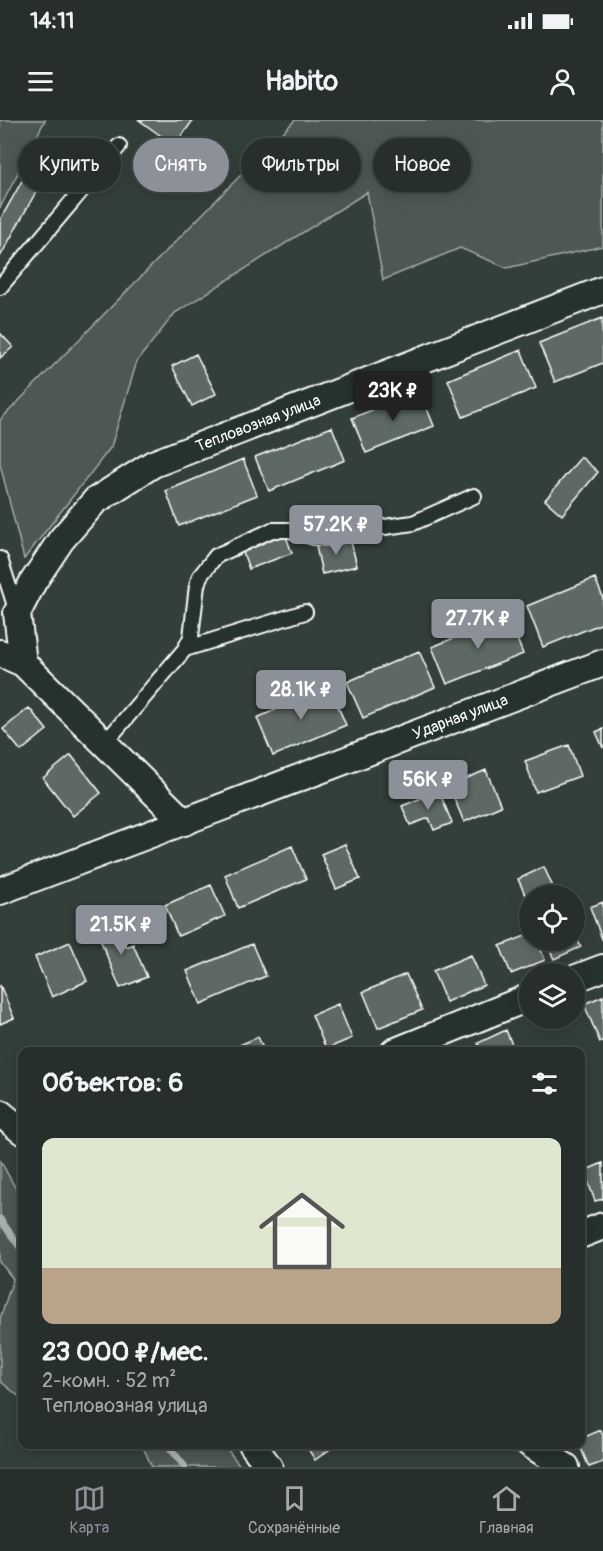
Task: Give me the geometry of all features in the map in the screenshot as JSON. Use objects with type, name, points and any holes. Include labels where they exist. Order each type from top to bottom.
[{"type":"street","name":"Тепловозная улица","points":[[17,613],[33,582],[74,522],[95,501],[153,464],[603,290]]},
{"type":"street","points":[[17,613],[11,658],[184,822]]},
{"type":"street","name":"Ударная улица","points":[[0,891],[603,663]]},
{"type":"street","points":[[585,975],[603,968]]},
{"type":"street","points":[[406,1047],[519,1001]]},
{"type":"street","points":[[0,1113],[18,1128]]},
{"type":"street","points":[[585,1233],[603,1226]]},
{"type":"street","points":[[256,1449],[269,1467]]},
{"type":"street","points":[[538,1449],[566,1467]]},
{"type":"lane","points":[[0,287],[80,192]]},
{"type":"lane","points":[[104,744],[185,650],[191,637],[197,585],[200,576],[216,556],[272,530],[290,530],[314,537],[331,538],[356,531],[413,523],[474,496]]},
{"type":"lane","points":[[0,559],[17,613]]},
{"type":"lane","points":[[185,650],[305,612]]},
{"type":"shaded area","points":[[0,120],[45,120],[36,138],[18,138],[18,173],[0,208]]},
{"type":"shaded area","points":[[295,120],[603,120],[603,246],[507,268],[460,248],[383,280],[367,192],[175,313],[137,361],[111,447],[24,559],[0,464],[0,420],[224,192],[229,192],[229,187],[241,175],[241,192],[361,192],[361,138],[277,138]]},
{"type":"shaded area","points":[[0,1160],[18,1193],[18,1396],[0,1381],[0,1319],[13,1279],[0,1262]]},
{"type":"shaded area","points":[[144,1449],[227,1449],[241,1467],[152,1467]]},
{"type":"building","points":[[139,120],[193,120],[181,138],[164,138]]},
{"type":"building","points":[[18,188],[18,192],[36,192],[0,257],[0,220]]},
{"type":"building","points":[[602,318],[603,363],[555,382],[539,343]]},
{"type":"building","points":[[0,333],[13,347],[0,358]]},
{"type":"building","points":[[521,350],[536,388],[463,417],[448,380]]},
{"type":"building","points":[[196,354],[216,394],[192,406],[172,366]]},
{"type":"building","points":[[420,391],[434,426],[366,453],[352,418]]},
{"type":"building","points":[[332,427],[345,460],[269,491],[255,457]]},
{"type":"building","points":[[581,457],[598,472],[562,515],[545,500]]},
{"type":"building","points":[[243,459],[257,495],[179,526],[166,491]]},
{"type":"building","points":[[284,531],[292,553],[249,569],[241,547]]},
{"type":"building","points":[[350,538],[357,566],[322,574],[316,546]]},
{"type":"building","points":[[595,578],[603,598],[603,623],[543,647],[527,606]]},
{"type":"building","points":[[508,616],[523,654],[447,684],[432,647]]},
{"type":"building","points":[[419,651],[435,687],[363,718],[347,682]]},
{"type":"building","points":[[329,686],[346,725],[273,756],[257,718]]},
{"type":"building","points":[[29,708],[47,730],[21,751],[3,729]]},
{"type":"building","points":[[603,729],[603,748],[596,732]]},
{"type":"building","points":[[569,745],[580,776],[536,792],[525,761]]},
{"type":"building","points":[[71,755],[101,793],[73,816],[43,778]]},
{"type":"building","points":[[486,770],[501,806],[464,822],[449,786]]},
{"type":"building","points":[[439,791],[452,823],[434,830],[429,818],[410,825],[402,806]]},
{"type":"building","points":[[345,844],[360,879],[336,889],[321,854]]},
{"type":"building","points":[[292,846],[306,879],[238,908],[225,875]]},
{"type":"building","points":[[544,867],[552,885],[521,885],[518,879]]},
{"type":"building","points":[[211,885],[225,916],[178,936],[165,905]]},
{"type":"building","points":[[603,902],[603,938],[602,939],[590,907]]},
{"type":"building","points":[[115,921],[126,947],[133,944],[147,977],[120,988],[96,929]]},
{"type":"building","points":[[519,938],[519,951],[541,951],[545,960],[538,963],[519,963],[519,971],[511,974],[500,946]]},
{"type":"building","points":[[70,942],[87,981],[52,997],[35,957]]},
{"type":"building","points":[[252,944],[266,976],[201,1004],[187,971]]},
{"type":"building","points":[[550,951],[572,951],[554,959]]},
{"type":"building","points":[[471,955],[484,985],[446,1002],[433,971]]},
{"type":"building","points":[[406,974],[422,1010],[378,1028],[363,992]]},
{"type":"building","points":[[0,985],[14,1018],[0,1024]]},
{"type":"building","points":[[603,996],[603,1040],[600,1042],[585,1006],[585,1004]]},
{"type":"building","points":[[338,1004],[352,1038],[325,1047],[312,1015]]},
{"type":"building","points":[[506,1030],[513,1047],[480,1047],[478,1043]]},
{"type":"building","points":[[258,1037],[263,1047],[235,1047]]},
{"type":"building","points":[[603,1163],[603,1199],[595,1201],[585,1171]]},
{"type":"building","points":[[601,1430],[603,1462],[589,1467],[581,1449],[585,1449],[585,1437]]},
{"type":"building","points":[[308,1449],[330,1449],[315,1460]]},
{"type":"waterway","points":[[0,1219],[18,1244]]},
{"type":"waterway","points":[[171,1449],[185,1467]]}]
